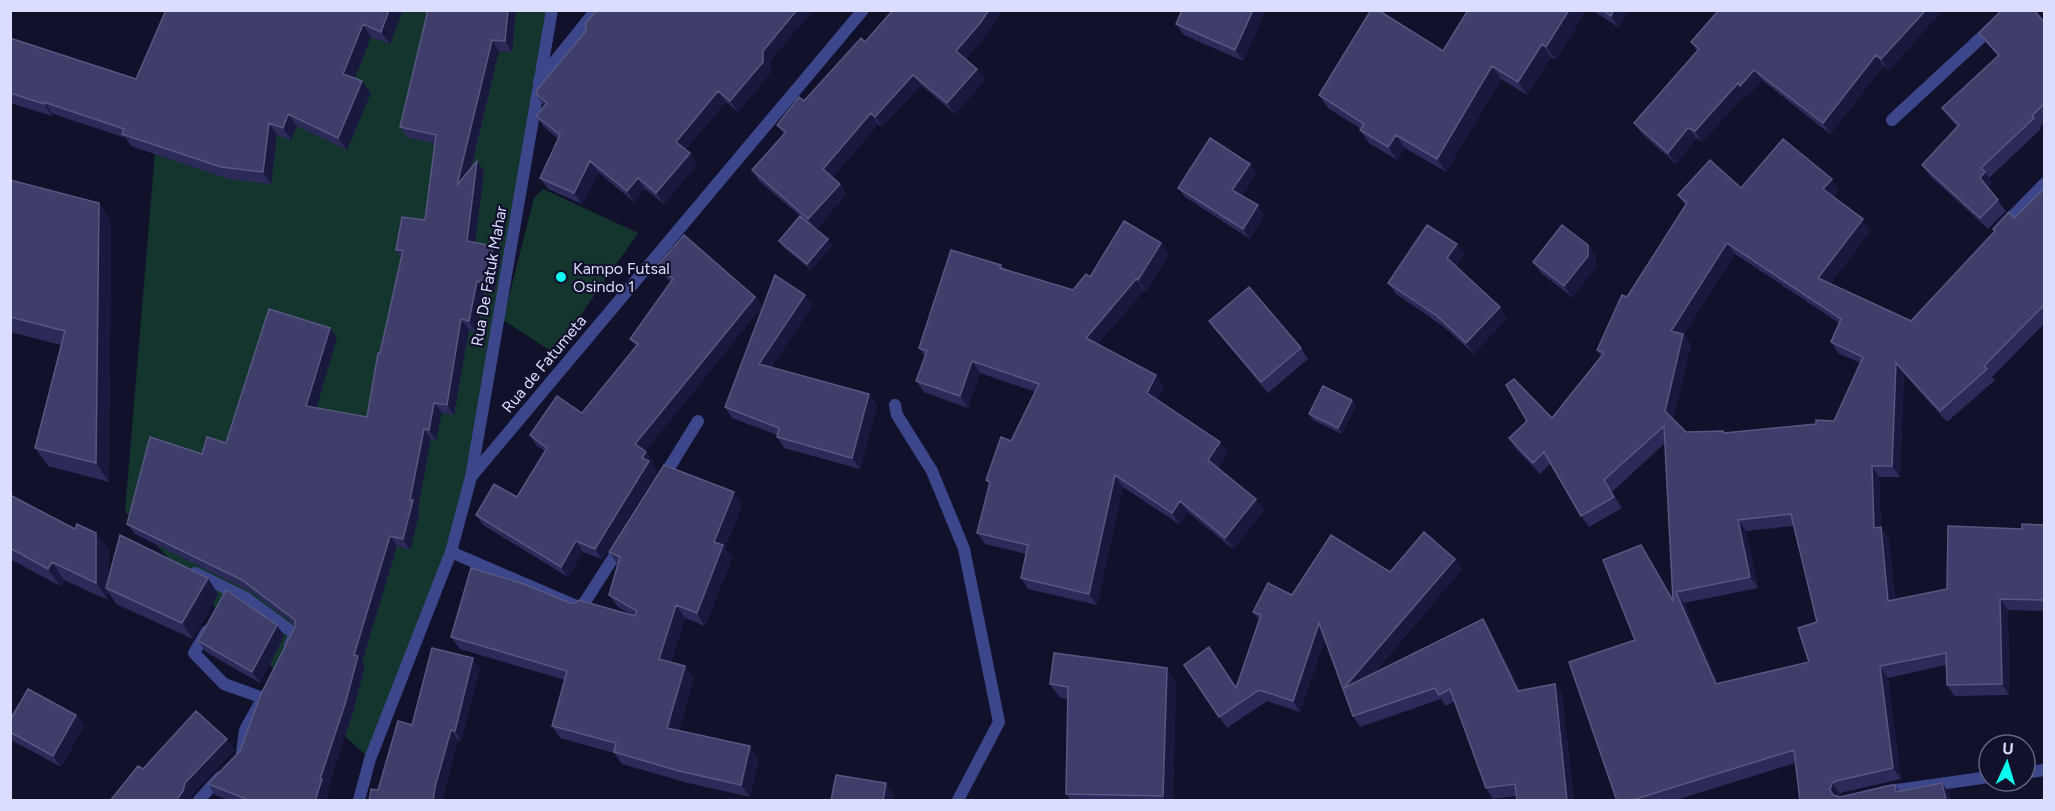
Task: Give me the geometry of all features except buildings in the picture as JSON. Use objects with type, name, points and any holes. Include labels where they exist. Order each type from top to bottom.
[{"type":"street","name":"Rua De Fatuk Mahar","points":[[471,477],[552,10]]},
{"type":"street","name":"Rua De Fatuk Mahar","points":[[538,82],[596,10]]},
{"type":"street","name":"Rua de Fatumeta","points":[[359,801],[370,759],[451,552],[471,477],[863,10]]},
{"type":"street","points":[[1892,120],[2011,10]]},
{"type":"street","points":[[1988,241],[2044,184]]},
{"type":"street","points":[[895,405],[897,415],[932,471],[964,549],[999,723],[958,801]]},
{"type":"street","points":[[655,490],[698,422]]},
{"type":"street","points":[[451,552],[581,608],[631,530]]},
{"type":"street","points":[[182,566],[228,595],[246,598],[295,634],[284,657]]},
{"type":"street","points":[[215,617],[194,653],[224,684],[263,698]]},
{"type":"street","points":[[199,801],[244,752],[245,730],[270,685]]},
{"type":"street","points":[[1867,796],[1898,788],[1977,778]]},
{"type":"green space","points":[[184,11],[552,11],[471,477],[451,552],[370,759],[292,688],[125,512],[162,68]]},
{"type":"green space","name":"Kampo Futsal Osindo 1","points":[[543,189],[638,233],[554,353],[503,320],[534,198]]},
{"type":"place","name":"Kampo Futsal Osindo 1","points":[[561,277]]}]
